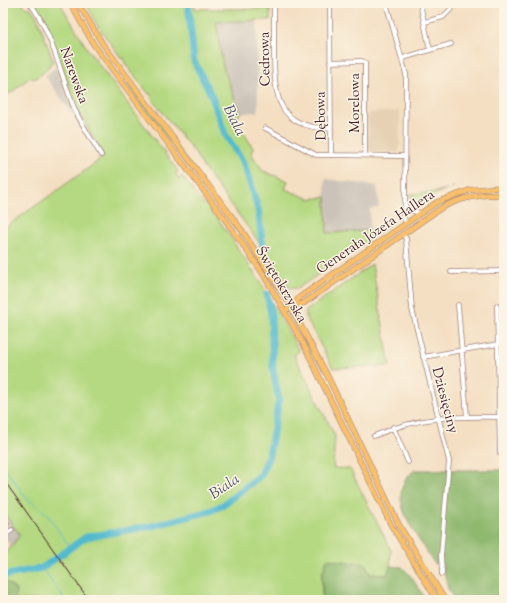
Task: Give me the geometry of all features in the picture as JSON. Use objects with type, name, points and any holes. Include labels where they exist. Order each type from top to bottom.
[{"type":"main road","name":"Świętokrzyska","points":[[70,3],[89,37],[236,234],[262,272],[307,352],[391,525],[437,600]]},
{"type":"main road","name":"Świętokrzyska","points":[[78,3],[95,34],[241,229],[291,307],[326,373],[399,525],[445,600]]},
{"type":"main road","points":[[122,82],[121,79],[123,76],[128,78]]},
{"type":"main road","name":"Generała Józefa Hallera","points":[[285,311],[300,297],[406,223],[445,198],[470,190],[504,187]]},
{"type":"main road","points":[[470,190],[472,196]]},
{"type":"main road","name":"Generała Józefa Hallera","points":[[291,307],[304,304],[441,208],[453,202],[472,196],[504,195]]},
{"type":"main road","points":[[236,234],[241,229]]},
{"type":"main road","points":[[346,265],[351,271]]},
{"type":"street","name":"Narewska","points":[[30,3],[40,17],[46,31],[76,112],[101,155]]},
{"type":"street","name":"Cedrowa","points":[[274,3],[275,80],[276,93],[280,104],[300,123],[316,128],[330,128]]},
{"type":"street","name":"Dębowa","points":[[265,128],[316,155],[331,155],[330,3]]},
{"type":"street","points":[[386,3],[403,58],[406,75],[404,156],[405,206],[403,216],[406,223]]},
{"type":"street","points":[[420,3],[430,50]]},
{"type":"street","points":[[425,22],[443,17],[453,7]]},
{"type":"street","points":[[403,58],[451,44]]},
{"type":"street","name":"Morelowa","points":[[330,62],[362,61],[365,63],[365,154]]},
{"type":"street","points":[[331,155],[365,154],[404,156]]},
{"type":"street","points":[[405,206],[420,214]]},
{"type":"street","name":"Dziesięciny","points":[[403,234],[406,239],[412,310],[450,465],[441,542],[442,574]]},
{"type":"street","points":[[450,272],[504,271]]},
{"type":"street","points":[[458,305],[467,418]]},
{"type":"street","points":[[497,306],[497,344],[502,417],[500,452]]},
{"type":"street","points":[[423,357],[504,343]]},
{"type":"street","points":[[374,436],[393,427],[439,417],[502,417]]},
{"type":"street","points":[[393,427],[408,462]]},
{"type":"street","points":[[3,536],[12,530]]},
{"type":"shaded area","points":[[257,21],[258,112],[240,113],[223,66],[216,22]]},
{"type":"shaded area","points":[[56,67],[74,110],[74,116],[45,76]]},
{"type":"shaded area","points":[[400,111],[399,153],[370,152],[368,146],[368,113]]},
{"type":"shaded area","points":[[325,179],[377,186],[379,207],[370,209],[370,231],[327,234]]},
{"type":"shaded area","points":[[3,512],[20,535],[11,547],[3,535]]},
{"type":"green space","points":[[3,3],[21,3],[27,8],[30,7],[38,19],[53,61],[43,73],[34,79],[30,77],[11,93],[3,93]]},
{"type":"green space","points":[[33,3],[60,3],[88,50],[178,171],[176,174],[179,179],[182,176],[201,201],[213,211],[264,288],[299,351],[294,355],[335,436],[333,468],[350,469],[391,550],[390,566],[387,575],[322,574],[322,600],[3,600],[3,557],[20,535],[3,512],[3,229],[104,157],[78,110],[44,19],[45,16],[41,15]]},
{"type":"green space","points":[[86,3],[194,3],[195,9],[270,9],[270,20],[216,22],[223,66],[240,113],[236,120],[253,148],[251,153],[263,171],[288,181],[285,189],[310,199],[326,197],[327,233],[376,230],[386,223],[388,226],[297,289],[288,287],[256,238],[203,167],[195,153],[153,101],[152,95],[149,94],[124,62],[124,58],[122,59],[97,25]]},
{"type":"green space","points":[[123,79],[135,91],[195,171],[191,171]]},
{"type":"green space","points":[[454,187],[442,191],[416,204],[413,203],[410,194],[436,192]]},
{"type":"green space","points":[[372,264],[390,366],[333,368],[306,318],[306,311]]},
{"type":"green space","points":[[415,470],[504,470],[504,595],[499,600],[455,600],[448,589],[442,563],[434,563],[412,529],[402,504],[401,492],[405,480]]},
{"type":"green space","points":[[327,559],[366,564],[370,574],[387,575],[390,566],[402,567],[410,575],[426,600],[322,600],[322,574]]},
{"type":"green space","points":[[3,579],[16,590],[15,600],[3,600]]},
{"type":"waterway","name":"Biala","points":[[188,3],[194,61],[211,95],[225,134],[244,164],[258,209],[263,248]]},
{"type":"waterway","name":"Biala","points":[[3,576],[42,568],[86,537],[152,526],[210,511],[223,505],[261,475],[269,455],[279,400],[273,369],[271,314],[267,294]]},
{"type":"waterway","points":[[3,465],[26,498],[46,513],[70,547]]},
{"type":"waterway","points":[[42,568],[65,600]]},
{"type":"railway","points":[[3,479],[89,600]]}]
